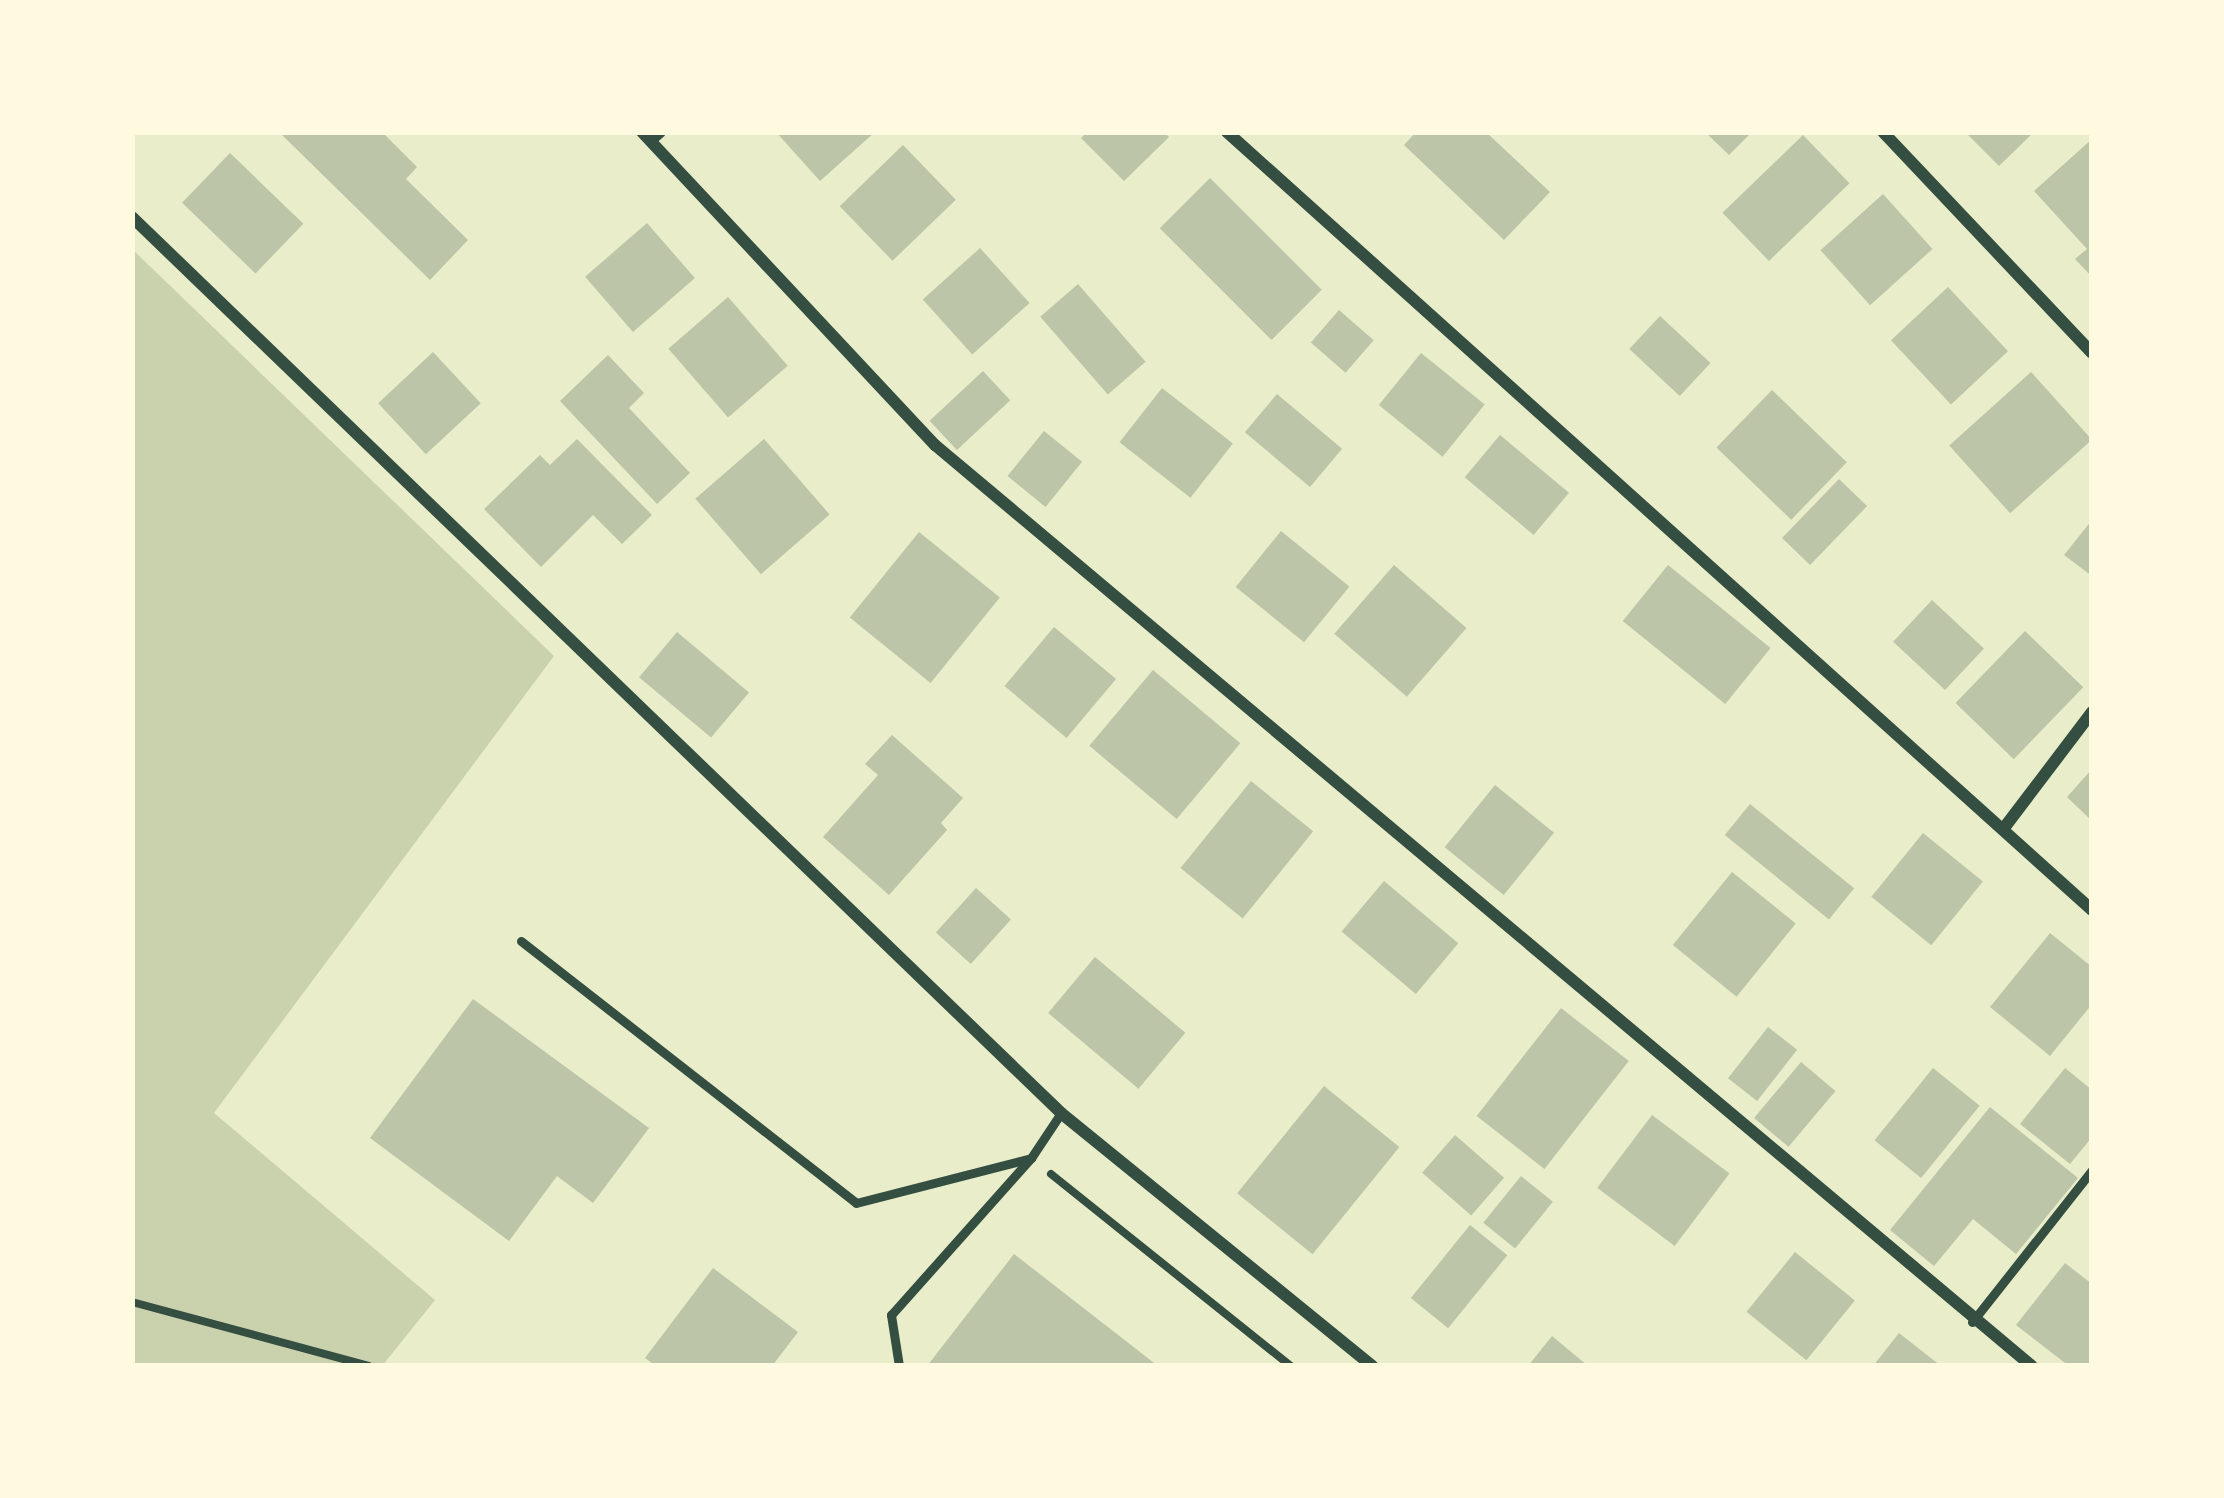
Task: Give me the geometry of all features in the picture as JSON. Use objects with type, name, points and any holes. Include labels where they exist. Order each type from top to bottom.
[{"type":"street","points":[[1227,132],[2092,910]]},
{"type":"street","points":[[1883,132],[2092,353]]},
{"type":"street","points":[[652,135],[934,446],[1972,1322],[2032,1366]]},
{"type":"street","points":[[132,217],[1061,1113],[1372,1366]]},
{"type":"street","points":[[2004,828],[2092,712]]},
{"type":"lane","points":[[520,941],[856,1203],[1031,1158]]},
{"type":"lane","points":[[899,1366],[891,1315],[1031,1158],[1061,1113]]},
{"type":"lane","points":[[1972,1322],[2092,1169]]},
{"type":"path","points":[[1031,1158],[1291,1366]]},
{"type":"path","points":[[132,1302],[370,1366]]},
{"type":"green space","points":[[132,249],[554,656],[214,1113],[435,1300],[382,1366],[132,1366]]},
{"type":"building","points":[[279,132],[382,132],[417,167],[406,179],[468,240],[430,280]]},
{"type":"building","points":[[776,132],[875,132],[820,181]]},
{"type":"building","points":[[1087,132],[1164,132],[1169,137],[1124,181],[1081,138]]},
{"type":"building","points":[[1416,132],[1486,132],[1550,192],[1504,240],[1404,145]]},
{"type":"building","points":[[1705,132],[1752,132],[1729,155]]},
{"type":"building","points":[[1965,132],[2034,132],[1999,166]]},
{"type":"building","points":[[1803,135],[1850,183],[1769,261],[1722,213]]},
{"type":"building","points":[[2092,139],[2092,277],[2075,259],[2087,249],[2034,191]]},
{"type":"building","points":[[903,145],[956,200],[892,261],[840,206]]},
{"type":"building","points":[[230,153],[303,224],[255,273],[182,203]]},
{"type":"building","points":[[1210,178],[1322,290],[1272,340],[1160,228]]},
{"type":"building","points":[[1883,194],[1933,249],[1870,305],[1821,250]]},
{"type":"building","points":[[647,223],[695,278],[633,332],[585,277]]},
{"type":"building","points":[[980,248],[1030,303],[972,355],[923,300]]},
{"type":"building","points":[[1078,284],[1146,362],[1108,395],[1040,317]]},
{"type":"building","points":[[1948,287],[2008,351],[1951,405],[1891,340]]},
{"type":"building","points":[[728,297],[788,366],[728,418],[668,349]]},
{"type":"building","points":[[1339,310],[1374,340],[1346,373],[1311,342]]},
{"type":"building","points":[[1660,316],[1710,363],[1680,396],[1629,349]]},
{"type":"building","points":[[433,352],[481,403],[426,454],[378,403]]},
{"type":"building","points":[[1421,353],[1485,405],[1443,457],[1379,405]]},
{"type":"building","points":[[608,355],[644,393],[629,408],[690,473],[657,504],[560,401]]},
{"type":"building","points":[[983,371],[1010,400],[957,450],[930,421]]},
{"type":"building","points":[[2031,372],[2092,440],[2010,513],[1949,446]]},
{"type":"building","points":[[1162,388],[1233,443],[1190,498],[1120,442]]},
{"type":"building","points":[[1772,390],[1847,462],[1791,520],[1716,448]]},
{"type":"building","points":[[1277,394],[1342,449],[1310,487],[1245,432]]},
{"type":"building","points":[[1044,431],[1082,462],[1046,507],[1007,476]]},
{"type":"building","points":[[1500,435],[1569,493],[1534,535],[1465,477]]},
{"type":"building","points":[[577,439],[652,515],[622,544],[593,515],[541,567],[484,509],[540,455],[550,465]]},
{"type":"building","points":[[764,439],[830,514],[761,574],[695,499]]},
{"type":"building","points":[[1839,479],[1867,506],[1810,565],[1782,538]]},
{"type":"building","points":[[2092,520],[2092,576],[2064,555]]},
{"type":"building","points":[[1281,531],[1349,586],[1304,642],[1236,587]]},
{"type":"building","points":[[919,532],[1000,597],[931,683],[850,617]]},
{"type":"building","points":[[1394,565],[1466,628],[1407,697],[1334,634]]},
{"type":"building","points":[[1668,565],[1771,648],[1725,704],[1623,621]]},
{"type":"building","points":[[1932,600],[1984,648],[1945,690],[1893,642]]},
{"type":"building","points":[[1054,627],[1116,679],[1067,738],[1005,686]]},
{"type":"building","points":[[2025,631],[2083,687],[2014,759],[1956,703]]},
{"type":"building","points":[[677,632],[749,692],[711,738],[639,677]]},
{"type":"building","points":[[1153,670],[1240,743],[1177,819],[1089,746]]},
{"type":"building","points":[[892,735],[963,798],[941,823],[947,830],[889,895],[823,837],[878,775],[865,764]]},
{"type":"building","points":[[2092,769],[2092,821],[2067,797]]},
{"type":"building","points":[[1251,781],[1313,831],[1243,918],[1181,868]]},
{"type":"building","points":[[1495,785],[1554,833],[1504,895],[1445,847]]},
{"type":"building","points":[[1750,804],[1854,888],[1829,919],[1725,835]]},
{"type":"building","points":[[1923,833],[1983,881],[1931,945],[1871,897]]},
{"type":"building","points":[[1732,872],[1796,924],[1737,997],[1673,945]]},
{"type":"building","points":[[1384,881],[1458,943],[1416,994],[1342,932]]},
{"type":"building","points":[[976,888],[1011,919],[971,964],[936,933]]},
{"type":"building","points":[[2050,933],[2092,967],[2092,1004],[2050,1056],[1990,1007]]},
{"type":"building","points":[[1095,957],[1185,1033],[1138,1089],[1048,1013]]},
{"type":"building","points":[[473,999],[649,1128],[593,1203],[557,1176],[509,1241],[370,1138]]},
{"type":"building","points":[[1561,1008],[1629,1061],[1544,1169],[1477,1116]]},
{"type":"building","points":[[1768,1027],[1797,1050],[1757,1101],[1728,1078]]},
{"type":"building","points":[[1801,1062],[1835,1091],[1789,1147],[1754,1118]]},
{"type":"building","points":[[1933,1068],[1980,1106],[1921,1178],[1874,1140]]},
{"type":"building","points":[[2065,1068],[2092,1090],[2092,1137],[2070,1164],[2020,1124]]},
{"type":"building","points":[[1324,1086],[1399,1147],[1313,1254],[1237,1193]]},
{"type":"building","points":[[1990,1107],[2078,1178],[2016,1254],[1973,1219],[1934,1266],[1890,1230]]},
{"type":"building","points":[[1652,1115],[1729,1173],[1675,1246],[1597,1188]]},
{"type":"building","points":[[1455,1135],[1504,1178],[1471,1215],[1422,1173]]},
{"type":"building","points":[[1521,1176],[1553,1202],[1515,1248],[1483,1223]]},
{"type":"building","points":[[1470,1225],[1507,1255],[1448,1328],[1411,1298]]},
{"type":"building","points":[[1795,1252],[1855,1300],[1806,1360],[1747,1312]]},
{"type":"building","points":[[1014,1254],[1158,1366],[927,1366]]},
{"type":"building","points":[[2065,1263],[2092,1284],[2092,1366],[2069,1366],[2016,1325]]},
{"type":"building","points":[[713,1268],[798,1332],[772,1366],[656,1366],[645,1358]]},
{"type":"building","points":[[1899,1333],[1941,1366],[1873,1366]]},
{"type":"building","points":[[1552,1336],[1588,1366],[1528,1366]]}]
